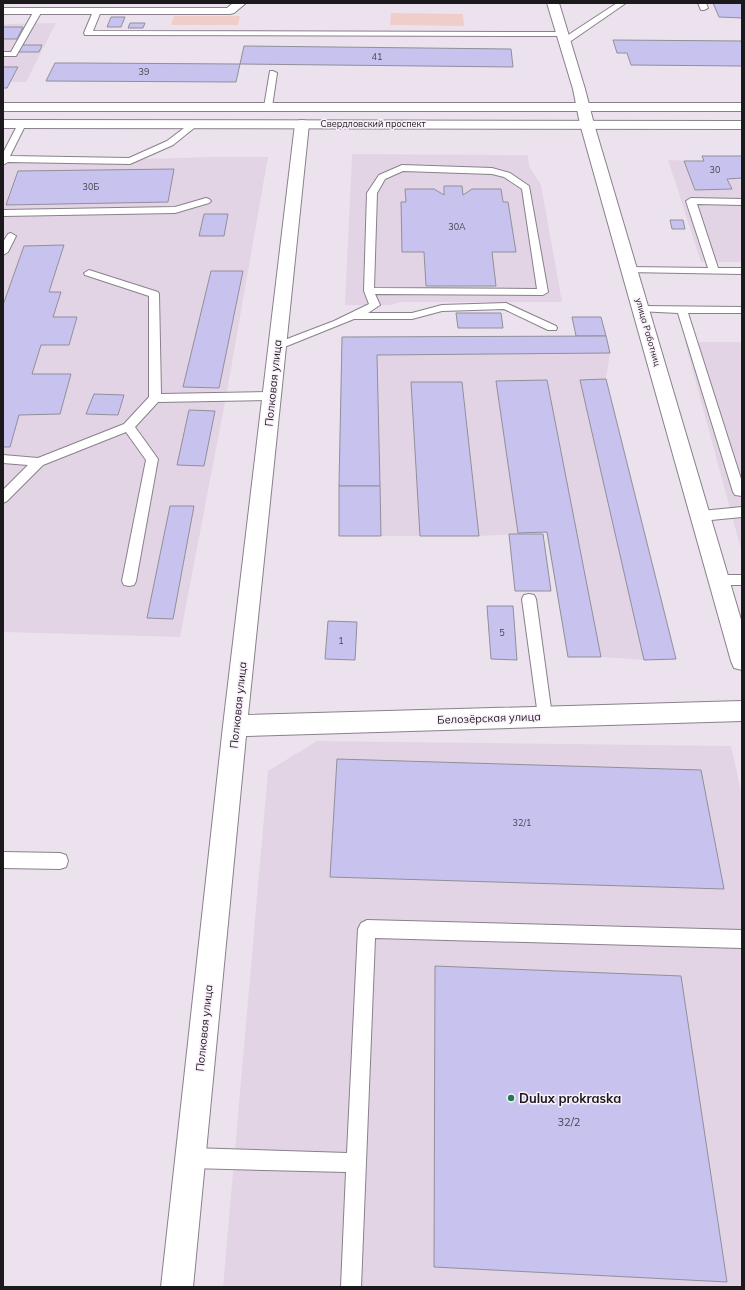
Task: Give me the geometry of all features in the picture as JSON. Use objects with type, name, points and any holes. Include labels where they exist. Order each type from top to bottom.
[{"type":"street","points":[[3,11],[230,11],[240,3]]},
{"type":"street","name":"улица Работниц","points":[[553,3],[742,661]]},
{"type":"street","name":"Свердловский проспект","points":[[3,107],[742,106]]},
{"type":"street","name":"Свердловский проспект","points":[[3,124],[742,125]]},
{"type":"street","name":"Полковая улица","points":[[176,1287],[235,726],[302,124]]},
{"type":"street","name":"Белозёрская улица","points":[[235,726],[742,711]]},
{"type":"lane","points":[[97,10],[88,33],[564,38],[622,3]]},
{"type":"lane","points":[[3,54],[13,54],[38,11]]},
{"type":"lane","points":[[268,106],[273,72]]},
{"type":"lane","points":[[22,124],[4,160],[130,161],[170,144],[195,124]]},
{"type":"lane","points":[[278,346],[355,316],[375,305],[369,291],[372,193],[382,177],[402,168],[492,170],[507,175],[526,188],[543,292],[369,291]]},
{"type":"lane","points":[[3,213],[176,210],[206,201]]},
{"type":"lane","points":[[714,271],[691,201],[742,202]]},
{"type":"lane","points":[[3,252],[11,236]]},
{"type":"lane","points":[[630,270],[742,271]]},
{"type":"lane","points":[[3,498],[39,462],[128,427],[155,398],[154,294],[89,273]]},
{"type":"lane","points":[[355,316],[412,316],[442,308],[506,306],[552,328]]},
{"type":"lane","points":[[642,310],[742,310]]},
{"type":"lane","points":[[682,310],[741,496]]},
{"type":"lane","points":[[155,398],[272,396]]},
{"type":"lane","points":[[128,427],[152,459],[129,580]]},
{"type":"lane","points":[[3,460],[39,462]]},
{"type":"lane","points":[[701,516],[742,512]]},
{"type":"lane","points":[[719,580],[742,580]]},
{"type":"lane","points":[[529,599],[544,716]]},
{"type":"lane","points":[[3,860],[60,861]]},
{"type":"lane","points":[[351,1287],[367,929],[742,939]]},
{"type":"lane","points":[[190,1158],[356,1163]]},
{"type":"shaded area","points":[[391,13],[463,14],[464,26],[390,25]]},
{"type":"shaded area","points":[[174,16],[240,16],[238,25],[171,25]]},
{"type":"shaded area","points":[[56,23],[26,82],[3,82],[3,24]]},
{"type":"shaded area","points":[[352,154],[528,155],[529,166],[541,185],[562,302],[400,302],[391,305],[345,305]]},
{"type":"shaded area","points":[[702,156],[742,156],[742,262],[701,262],[668,160],[703,161]]},
{"type":"shaded area","points":[[210,157],[268,157],[226,397],[180,637],[3,632],[3,163]]},
{"type":"shaded area","points":[[606,336],[610,353],[606,379],[676,659],[644,660],[601,657],[568,657],[546,533],[479,536],[339,536],[342,337]]},
{"type":"shaded area","points":[[685,342],[742,342],[742,553]]},
{"type":"shaded area","points":[[317,741],[731,746],[742,795],[742,1287],[223,1287],[268,771]]},
{"type":"building","points":[[713,3],[742,3],[742,18],[719,17]]},
{"type":"building","points":[[111,17],[125,17],[121,27],[107,27]]},
{"type":"building","points":[[130,23],[145,23],[143,28],[128,28]]},
{"type":"building","points":[[3,27],[23,27],[17,39],[3,39]]},
{"type":"building","points":[[613,40],[741,41],[742,66],[631,65],[627,53],[617,53]]},
{"type":"building","points":[[22,45],[42,45],[39,52],[18,52]]},
{"type":"building","points":[[244,46],[511,49],[513,67],[240,64]]},
{"type":"building","points":[[55,63],[240,64],[236,82],[46,81]]},
{"type":"building","points":[[3,67],[18,67],[7,88],[3,88]]},
{"type":"building","points":[[702,156],[742,156],[742,178],[727,179],[732,189],[695,190],[684,161],[704,161]]},
{"type":"building","points":[[174,169],[168,202],[6,205],[18,171]]},
{"type":"building","points":[[444,186],[462,186],[463,195],[472,189],[501,189],[503,202],[508,202],[516,252],[492,252],[496,286],[426,286],[424,252],[402,252],[401,202],[406,202],[405,189],[434,189],[444,195]]},
{"type":"building","points":[[204,214],[228,214],[224,236],[199,236]]},
{"type":"building","points":[[670,220],[683,220],[685,229],[672,229]]},
{"type":"building","points":[[64,245],[49,292],[61,292],[53,317],[77,317],[69,345],[41,345],[32,374],[71,374],[60,414],[19,415],[10,447],[3,447],[3,305],[24,246]]},
{"type":"building","points":[[211,271],[243,271],[219,388],[183,387]]},
{"type":"building","points":[[456,313],[501,313],[503,328],[458,328]]},
{"type":"building","points":[[572,317],[601,317],[606,336],[576,336]]},
{"type":"building","points":[[606,336],[610,353],[377,355],[380,486],[339,486],[342,337]]},
{"type":"building","points":[[606,379],[676,659],[644,660],[580,380]]},
{"type":"building","points":[[547,380],[601,657],[568,657],[547,532],[518,533],[496,381]]},
{"type":"building","points":[[411,382],[462,382],[479,536],[420,536]]},
{"type":"building","points":[[94,394],[124,395],[118,415],[86,414]]},
{"type":"building","points":[[189,410],[215,411],[204,466],[177,465]]},
{"type":"building","points":[[339,486],[380,486],[381,536],[339,536]]},
{"type":"building","points":[[170,506],[194,506],[173,619],[147,618]]},
{"type":"building","points":[[509,534],[543,534],[551,591],[515,591]]},
{"type":"building","points":[[487,606],[513,606],[517,660],[491,659]]},
{"type":"building","points":[[328,621],[357,622],[355,660],[325,659]]},
{"type":"building","points":[[337,759],[701,770],[724,889],[330,877]]},
{"type":"building","points":[[435,966],[681,976],[727,1282],[434,1267]]},
{"type":"place","name":"Dulux prokraska","points":[[511,1098]]}]
